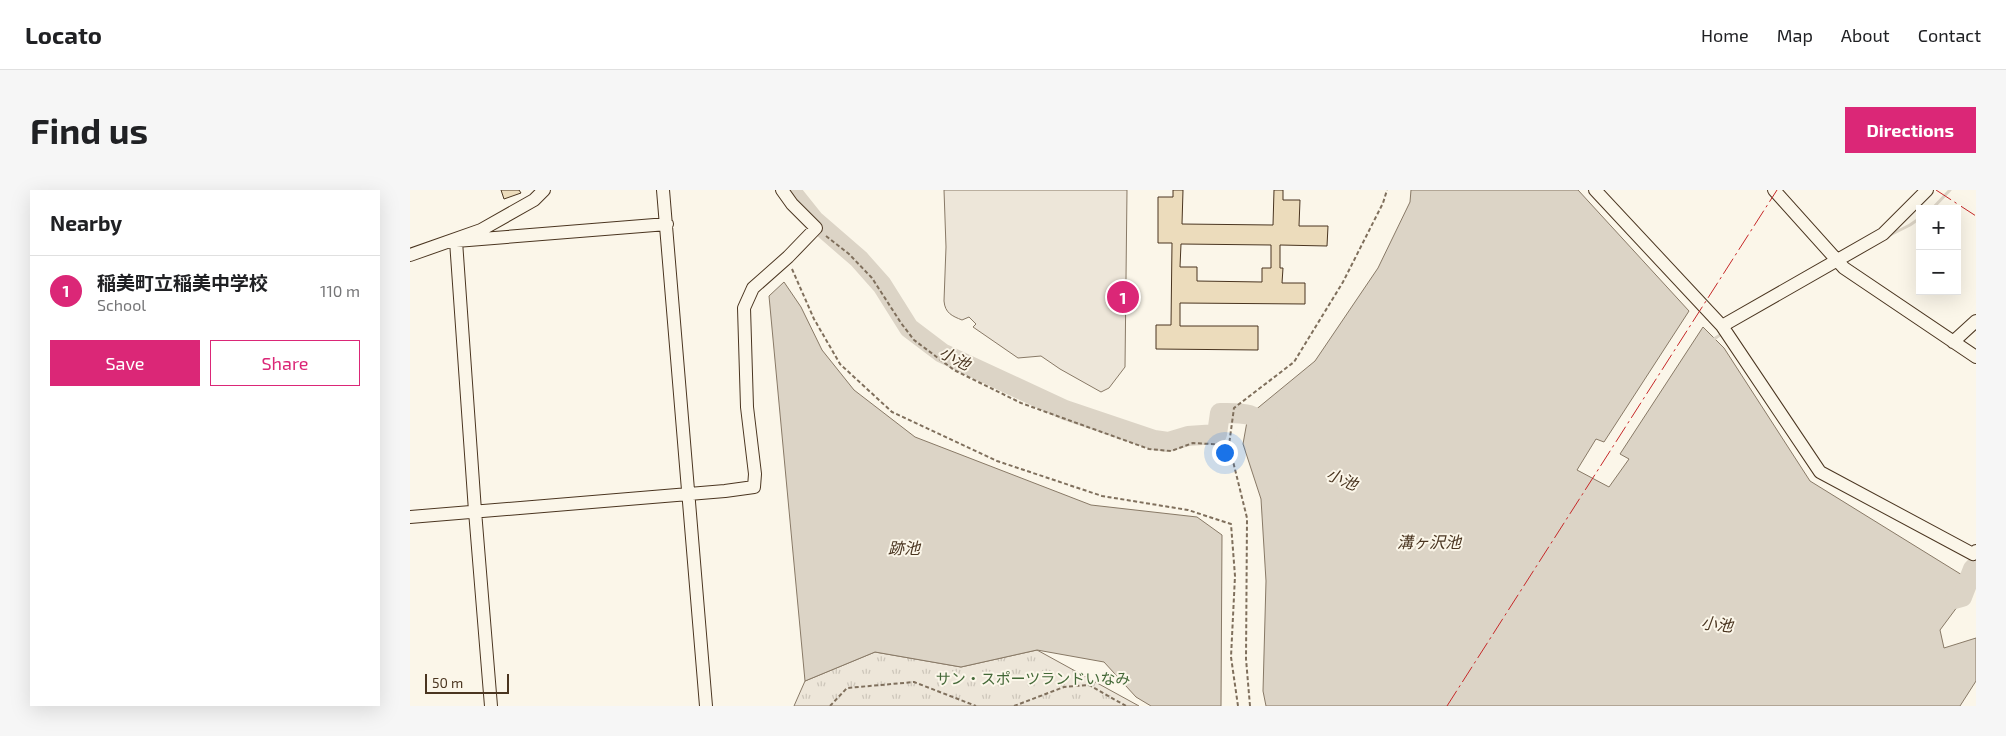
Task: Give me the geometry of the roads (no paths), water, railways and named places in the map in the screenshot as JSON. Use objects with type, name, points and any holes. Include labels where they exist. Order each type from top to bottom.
[{"type":"street","points":[[410,255],[456,241],[480,230],[534,200],[544,190]]},
{"type":"street","points":[[663,190],[706,706]]},
{"type":"street","points":[[410,516],[754,487],[755,474],[747,407],[744,308],[753,288],[788,257],[816,228],[792,204],[782,190]]},
{"type":"street","points":[[1595,190],[1722,326],[1820,472],[1974,554],[1976,552]]},
{"type":"street","points":[[1774,190],[1844,268],[1976,357]]},
{"type":"street","points":[[1722,326],[1883,234],[1927,190]]},
{"type":"street","points":[[456,241],[667,224]]},
{"type":"street","points":[[456,241],[491,706]]},
{"type":"street","points":[[1953,342],[1976,321]]},
{"type":"water","name":"溝ヶ沢池","points":[[1411,190],[1578,190],[1689,311],[1604,442],[1596,439],[1577,470],[1609,487],[1629,459],[1620,454],[1703,327],[1724,348],[1810,481],[1975,583],[1940,630],[1944,648],[1976,638],[1976,681],[1960,706],[1266,706],[1263,691],[1266,581],[1261,499],[1243,444],[1248,416],[1315,361],[1378,268],[1410,202]]},
{"type":"water","name":"跡池","points":[[784,282],[801,307],[822,350],[854,390],[915,437],[1091,505],[1197,517],[1222,535],[1221,706],[1151,706],[1136,697],[1104,662],[1037,650],[961,667],[875,652],[805,681],[769,296]]},
{"type":"waterway","name":"小池","points":[[790,190],[814,220],[859,259],[882,285],[909,328],[942,353],[1065,410],[1154,440],[1168,442],[1188,436],[1217,434],[1220,413],[1247,414],[1263,424],[1268,431]]},
{"type":"waterway","points":[[1936,205],[1950,190]]},
{"type":"waterway","points":[[1888,236],[1916,221]]},
{"type":"waterway","points":[[1713,342],[1714,339],[1723,333]]},
{"type":"waterway","name":"小池","points":[[1955,599],[1962,597],[1976,566]]},
{"type":"place","name":"稲美町立稲美中学校","points":[[1123,297]]},
{"type":"park label","name":"サン・スポーツランドいなみ","points":[[1033,679]]}]
